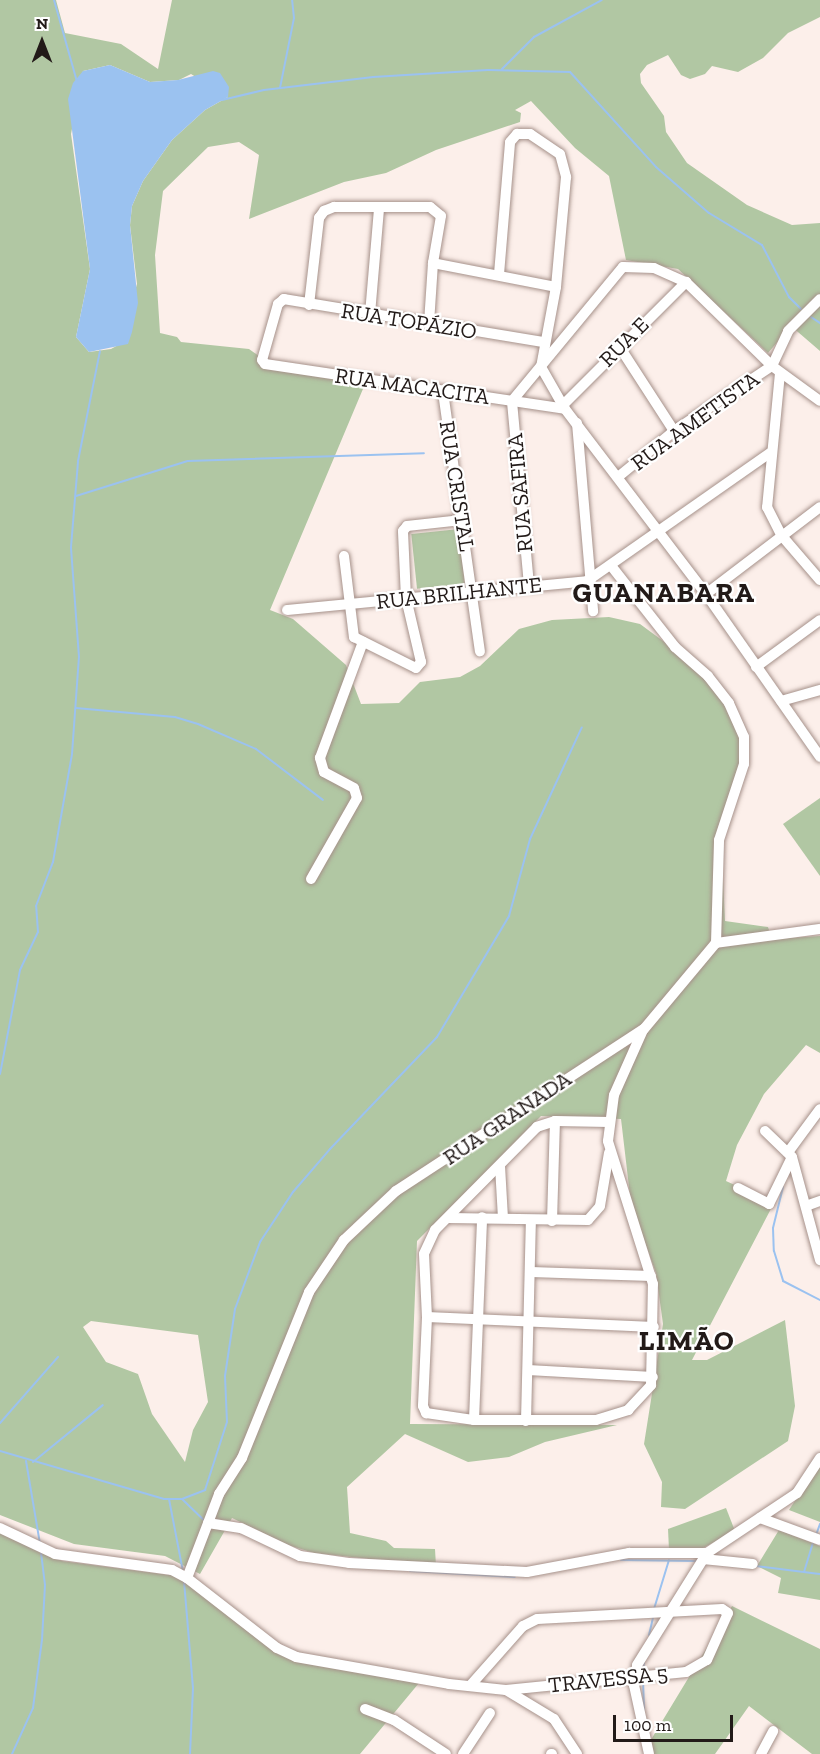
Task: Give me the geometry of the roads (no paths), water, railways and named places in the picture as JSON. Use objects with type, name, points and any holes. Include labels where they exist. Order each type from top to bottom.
[{"type":"street","points":[[500,274],[510,142],[518,134],[530,134],[554,147],[565,167],[556,287],[543,342],[541,367],[564,407],[706,594],[820,757]]},
{"type":"street","points":[[309,305],[319,218],[324,211],[334,207],[379,209],[420,207],[438,211],[441,216],[433,263],[429,324]]},
{"type":"street","points":[[370,314],[379,209]]},
{"type":"street","points":[[433,263],[500,274],[556,287]]},
{"type":"street","points":[[512,401],[627,266],[654,268],[686,282],[776,369],[820,401]]},
{"type":"street","name":"RUA E","points":[[564,407],[619,346],[686,282]]},
{"type":"street","points":[[820,298],[788,331],[776,369],[767,507],[782,536],[820,580]]},
{"type":"street","name":"RUA TOPÁZIO","points":[[261,360],[278,304],[284,299],[309,305],[543,342]]},
{"type":"street","points":[[619,346],[674,431]]},
{"type":"street","name":"RUA MACACITA","points":[[261,360],[443,392],[564,407]]},
{"type":"street","name":"RUA AMETISTA","points":[[618,477],[674,431],[776,369]]},
{"type":"street","name":"RUA CRISTAL","points":[[443,392],[474,594],[480,651]]},
{"type":"street","name":"RUA SAFIRA","points":[[512,401],[529,585]]},
{"type":"street","points":[[577,422],[587,581],[593,611]]},
{"type":"street","name":"RUA BRILHANTE","points":[[287,610],[406,598],[474,594],[529,585],[587,581],[612,567],[658,530],[770,453]]},
{"type":"street","points":[[706,594],[820,507]]},
{"type":"street","points":[[344,556],[351,633],[412,669],[421,662],[406,598],[402,535],[407,526],[462,520]]},
{"type":"street","points":[[612,567],[675,647],[729,703],[744,737],[744,764],[719,840],[716,943],[820,929]]},
{"type":"street","points":[[756,667],[820,620]]},
{"type":"street","points":[[311,879],[357,798],[354,788],[324,772],[320,758],[363,642]]},
{"type":"street","points":[[781,701],[820,690]]},
{"type":"street","name":"RUA GRANADA","points":[[187,1578],[219,1494],[242,1458],[309,1292],[344,1240],[396,1191],[644,1029],[716,943]]},
{"type":"street","points":[[448,1218],[482,1217],[582,1222],[593,1218],[600,1206],[609,1153],[609,1122],[622,1071],[644,1029]]},
{"type":"street","points":[[738,1188],[766,1204],[772,1203],[791,1154],[820,1108]]},
{"type":"street","points":[[609,1122],[555,1121],[531,1132],[435,1230],[424,1254],[427,1317],[423,1410],[431,1416],[474,1420],[578,1422],[622,1413],[636,1404],[653,1377],[654,1327],[651,1276],[609,1153]]},
{"type":"street","points":[[552,1221],[555,1121]]},
{"type":"street","points":[[765,1131],[791,1154],[820,1260]]},
{"type":"street","points":[[500,1166],[503,1218]]},
{"type":"street","points":[[806,1206],[820,1201]]},
{"type":"street","points":[[474,1420],[482,1217]]},
{"type":"street","points":[[526,1421],[531,1220]]},
{"type":"street","points":[[531,1272],[651,1276]]},
{"type":"street","points":[[427,1317],[477,1317],[654,1327]]},
{"type":"street","points":[[528,1370],[653,1377]]},
{"type":"street","points":[[649,1753],[635,1676],[644,1650],[705,1556],[796,1493],[820,1458]]},
{"type":"street","points":[[760,1518],[820,1540]]},
{"type":"street","points":[[208,1523],[241,1528],[300,1556],[361,1564],[527,1572],[629,1553],[705,1556],[753,1564]]},
{"type":"street","points":[[0,1528],[55,1554],[160,1567],[187,1578],[261,1637],[296,1657],[405,1679],[506,1690],[554,1719],[576,1754]]},
{"type":"street","name":"TRAVESSA 5","points":[[506,1690],[686,1672],[707,1660],[727,1620],[728,1613],[722,1609],[667,1614]]},
{"type":"street","points":[[470,1686],[530,1621],[667,1614]]},
{"type":"street","points":[[365,1709],[394,1720],[446,1754]]},
{"type":"street","points":[[463,1754],[490,1713]]},
{"type":"street","points":[[761,1754],[773,1731]]},
{"type":"water","points":[[110,65],[150,82],[178,80],[213,71],[220,73],[229,87],[228,97],[205,110],[172,140],[143,181],[132,206],[130,225],[138,303],[132,332],[128,344],[89,352],[76,337],[90,269],[68,99],[73,83],[83,71]]},
{"type":"waterway","points":[[54,0],[77,82]]},
{"type":"waterway","points":[[280,88],[294,18],[292,0]]},
{"type":"waterway","points":[[502,69],[534,37],[602,0]]},
{"type":"waterway","points":[[222,100],[264,90],[373,77],[488,70],[570,72],[656,167],[709,213],[762,245],[789,297],[801,309]]},
{"type":"waterway","points":[[811,317],[820,323]]},
{"type":"waterway","points":[[0,1074],[20,970],[38,932],[36,906],[53,862],[72,754],[79,657],[71,547],[78,461],[100,351]]},
{"type":"waterway","points":[[76,496],[188,461],[424,453]]},
{"type":"waterway","points":[[76,708],[175,717],[198,724],[256,749],[323,800]]},
{"type":"waterway","points":[[0,1451],[164,1499],[182,1499],[205,1490],[227,1422],[225,1376],[235,1309],[260,1242],[293,1192],[330,1149],[437,1037],[509,916],[530,839],[582,727]]},
{"type":"waterway","points":[[783,1187],[773,1228],[774,1251],[783,1281],[820,1300]]},
{"type":"waterway","points":[[0,1423],[58,1357]]},
{"type":"waterway","points":[[33,1462],[103,1405]]},
{"type":"waterway","points":[[26,1461],[40,1544]]},
{"type":"waterway","points":[[169,1499],[183,1572]]},
{"type":"waterway","points":[[182,1499],[205,1521]]},
{"type":"waterway","points":[[816,1535],[820,1524]]},
{"type":"waterway","points":[[804,1572],[814,1540]]},
{"type":"waterway","points":[[12,1754],[33,1708],[42,1640],[45,1585],[41,1552]]},
{"type":"waterway","points":[[621,1560],[696,1561]]},
{"type":"waterway","points":[[654,1609],[669,1560]]},
{"type":"waterway","points":[[756,1566],[820,1574]]},
{"type":"waterway","points":[[410,1571],[515,1577]]},
{"type":"waterway","points":[[184,1581],[193,1688],[190,1754]]},
{"type":"waterway","points":[[649,1635],[653,1617]]},
{"type":"waterway","points":[[643,1674],[644,1662]]},
{"type":"waterway","points":[[643,1680],[644,1710]]},
{"type":"district","name":"GUANABARA","points":[[664,593]]},
{"type":"district","name":"LIMÃO","points":[[687,1341]]}]
